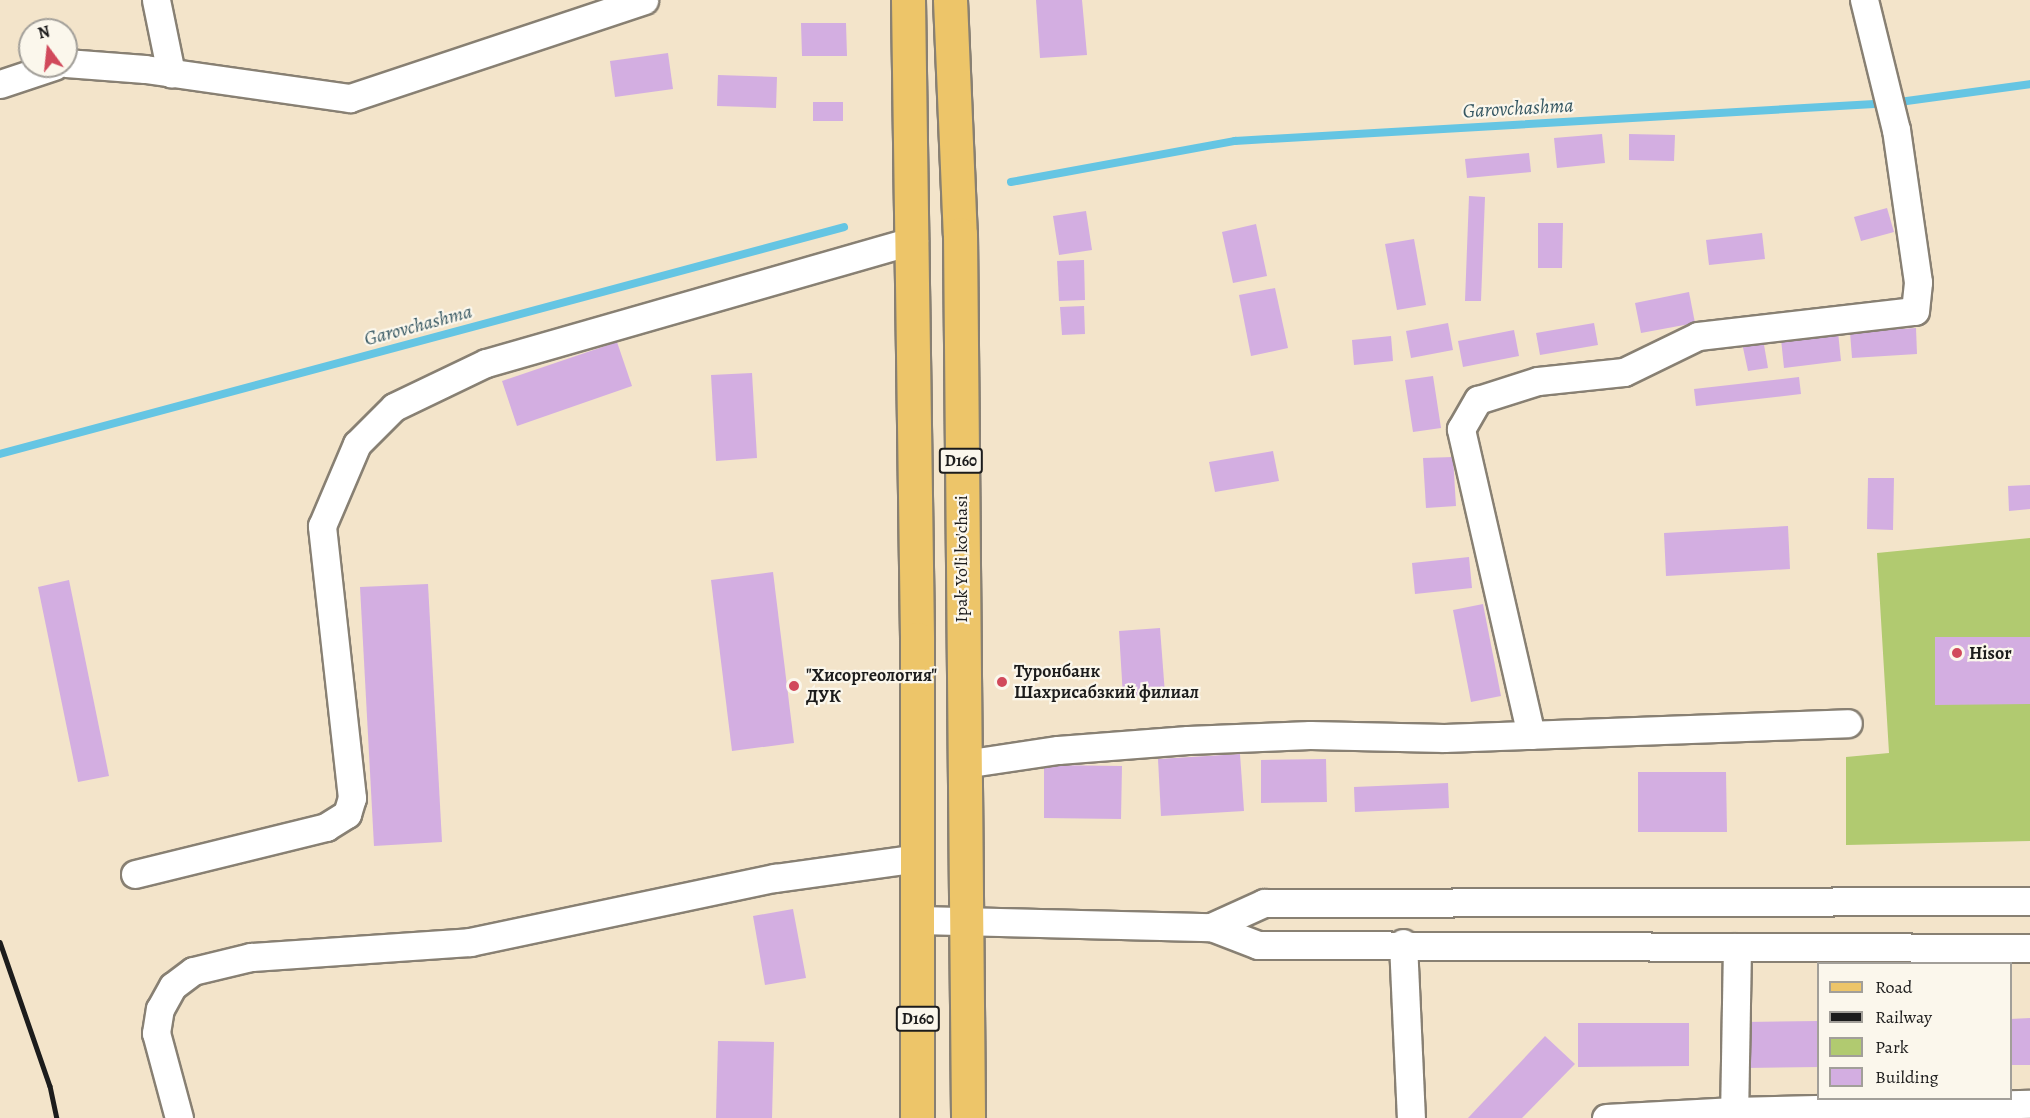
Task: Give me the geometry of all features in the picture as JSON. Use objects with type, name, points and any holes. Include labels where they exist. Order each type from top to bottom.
[{"type":"main road","name":"D160","points":[[908,0],[914,240],[919,858],[917,1118]]},
{"type":"main road","name":"Ipak Yo'li ko'chasi","points":[[950,0],[960,234],[968,1118]]},
{"type":"street","points":[[156,0],[171,73]]},
{"type":"street","points":[[78,64],[171,73],[350,98],[644,0]]},
{"type":"street","points":[[1531,735],[1461,429],[1478,400],[1538,381],[1624,372],[1698,336],[1915,311],[1918,282],[1896,130],[1864,0]]},
{"type":"street","points":[[0,84],[18,78]]},
{"type":"street","points":[[135,874],[326,827],[347,814],[352,798],[322,526],[357,444],[394,407],[486,363],[914,240]]},
{"type":"street","points":[[964,764],[1058,750],[1188,740],[1531,735],[1848,723]]},
{"type":"street","points":[[179,1118],[156,1033],[160,1009],[172,986],[192,971],[251,957],[470,942],[775,878],[919,858]]},
{"type":"street","points":[[1211,927],[1264,903],[2030,901]]},
{"type":"street","points":[[919,920],[1211,927],[1258,945],[1403,943],[2030,948]]},
{"type":"street","points":[[1403,943],[1411,1118]]},
{"type":"street","points":[[1734,1114],[1737,947]]},
{"type":"street","points":[[1606,1118],[2030,1104]]},
{"type":"green space","name":"Hisor","points":[[2030,538],[2030,841],[1846,845],[1846,757],[1889,753],[1877,553]]},
{"type":"building","points":[[1036,0],[1082,0],[1087,55],[1040,58]]},
{"type":"building","points":[[801,23],[846,23],[847,56],[802,56]]},
{"type":"building","points":[[668,53],[673,89],[615,97],[610,61]]},
{"type":"building","points":[[718,75],[777,77],[776,108],[717,106]]},
{"type":"building","points":[[813,102],[843,102],[843,121],[813,121]]},
{"type":"building","points":[[1602,134],[1605,163],[1557,168],[1554,138]]},
{"type":"building","points":[[1629,134],[1675,135],[1674,161],[1629,160]]},
{"type":"building","points":[[1529,153],[1531,172],[1467,178],[1465,159]]},
{"type":"building","points":[[1469,196],[1485,197],[1481,301],[1465,301]]},
{"type":"building","points":[[1887,208],[1894,232],[1861,241],[1854,217]]},
{"type":"building","points":[[1086,211],[1092,250],[1059,255],[1053,216]]},
{"type":"building","points":[[1538,223],[1563,223],[1562,268],[1538,268]]},
{"type":"building","points":[[1256,224],[1267,276],[1233,283],[1222,232]]},
{"type":"building","points":[[1762,233],[1765,259],[1709,265],[1706,240]]},
{"type":"building","points":[[1414,239],[1426,305],[1397,310],[1385,244]]},
{"type":"building","points":[[1084,260],[1085,300],[1059,301],[1057,261]]},
{"type":"building","points":[[1275,288],[1288,348],[1251,356],[1239,295]]},
{"type":"building","points":[[1689,292],[1695,323],[1641,333],[1635,303]]},
{"type":"building","points":[[1084,306],[1085,334],[1062,335],[1060,307]]},
{"type":"building","points":[[1448,323],[1453,350],[1411,358],[1406,331]]},
{"type":"building","points":[[1594,323],[1598,345],[1540,355],[1536,333]]},
{"type":"building","points":[[1916,328],[1917,354],[1852,358],[1850,332]]},
{"type":"building","points":[[1514,330],[1519,356],[1463,367],[1458,341]]},
{"type":"building","points":[[1838,332],[1841,361],[1784,368],[1781,339]]},
{"type":"building","points":[[1391,336],[1393,361],[1354,365],[1352,340]]},
{"type":"building","points":[[1763,339],[1768,368],[1748,371],[1742,343]]},
{"type":"building","points":[[617,342],[632,386],[517,426],[502,381]]},
{"type":"building","points":[[752,373],[757,458],[716,461],[711,375]]},
{"type":"building","points":[[1433,376],[1441,428],[1413,432],[1405,380]]},
{"type":"building","points":[[1799,377],[1801,394],[1696,406],[1694,389]]},
{"type":"building","points":[[1273,451],[1279,481],[1215,492],[1209,462]]},
{"type":"building","points":[[1453,457],[1456,506],[1426,508],[1423,458]]},
{"type":"building","points":[[1868,478],[1894,478],[1893,530],[1867,529]]},
{"type":"building","points":[[2030,485],[2030,509],[2009,511],[2008,486]]},
{"type":"building","points":[[1788,526],[1790,569],[1666,576],[1664,533]]},
{"type":"building","points":[[1469,557],[1472,588],[1415,594],[1412,563]]},
{"type":"building","points":[[773,572],[794,743],[732,751],[711,580]]},
{"type":"building","points":[[69,580],[109,776],[78,782],[38,587]]},
{"type":"building","points":[[428,584],[442,842],[374,846],[360,587]]},
{"type":"building","points":[[1483,604],[1501,696],[1471,702],[1453,610]]},
{"type":"building","points":[[1160,628],[1165,694],[1123,697],[1119,631]]},
{"type":"building","points":[[1935,637],[2030,637],[2030,704],[1935,705]]},
{"type":"building","points":[[1240,754],[1244,811],[1161,816],[1158,759]]},
{"type":"building","points":[[1326,759],[1327,802],[1261,803],[1261,760]]},
{"type":"building","points":[[1044,765],[1122,766],[1121,819],[1044,818]]},
{"type":"building","points":[[1638,772],[1726,772],[1727,832],[1638,832]]},
{"type":"building","points":[[1448,783],[1449,808],[1355,812],[1354,787]]},
{"type":"building","points":[[793,909],[806,978],[765,985],[753,916]]},
{"type":"building","points":[[2030,1018],[2030,1065],[2012,1065],[2012,1019]]},
{"type":"building","points":[[1817,1021],[1817,1067],[1745,1068],[1745,1022]]},
{"type":"building","points":[[1578,1023],[1689,1023],[1689,1066],[1578,1067]]},
{"type":"building","points":[[1545,1036],[1575,1064],[1522,1118],[1468,1118]]},
{"type":"building","points":[[718,1041],[774,1042],[772,1118],[716,1118]]},
{"type":"waterway","name":"Garovchashma","points":[[1011,182],[1235,141],[1892,103],[2030,84]]},
{"type":"waterway","name":"Garovchashma","points":[[0,454],[844,227]]},
{"type":"railway","points":[[0,942],[50,1086],[57,1118]]},
{"type":"place","name":"Hisor","points":[[1957,653]]},
{"type":"place","name":"Туронбанк Шахрисабзкий филиал","points":[[1002,682]]},
{"type":"place","name":"\"Хисоргеология\" ДУК","points":[[794,686]]}]
